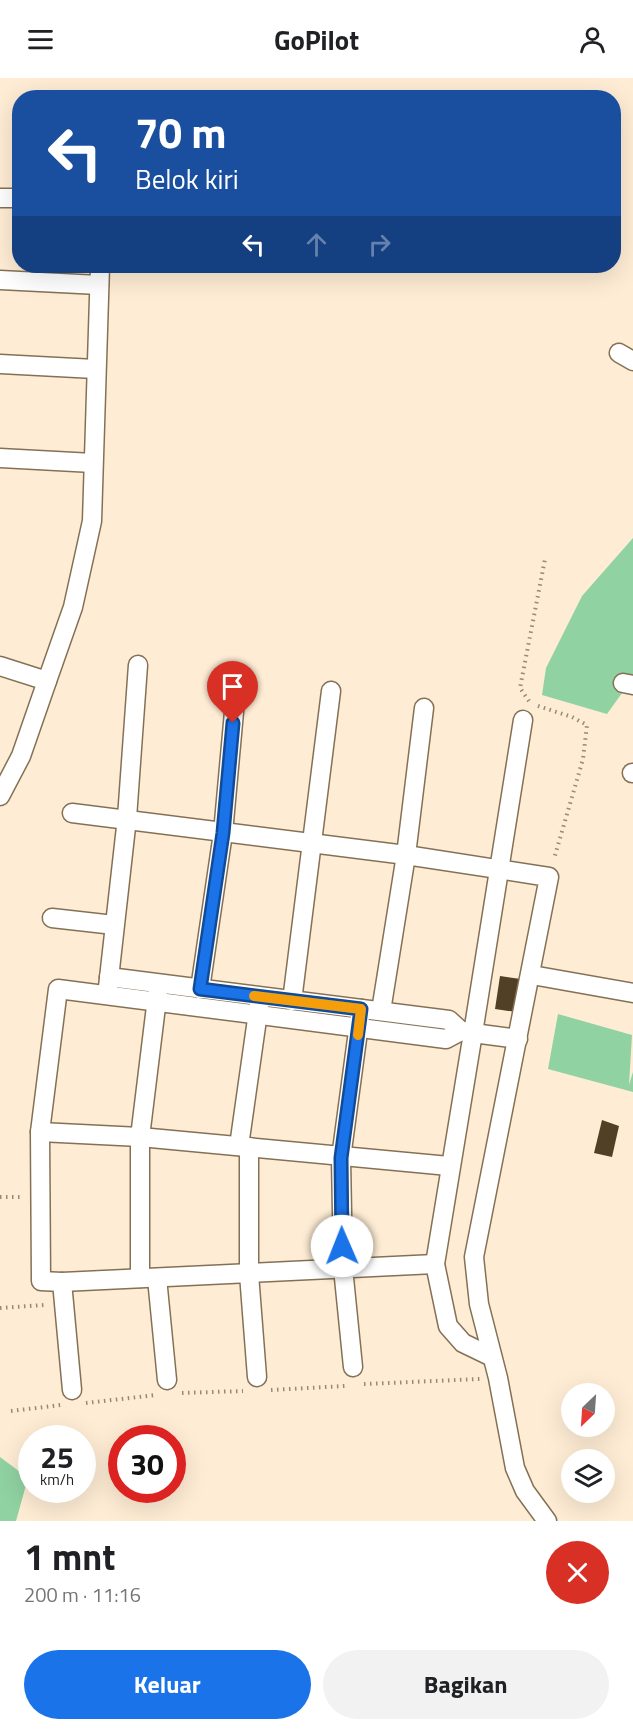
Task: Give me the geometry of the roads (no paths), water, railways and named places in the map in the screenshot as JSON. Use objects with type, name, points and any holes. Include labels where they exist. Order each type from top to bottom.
[{"type":"street","points":[[0,796],[21,756],[73,607],[92,521],[100,273]]},
{"type":"street","points":[[0,280],[99,285]]},
{"type":"street","points":[[0,364],[95,369]]},
{"type":"street","points":[[0,458],[93,463]]},
{"type":"street","points":[[108,986],[127,818],[138,665]]},
{"type":"street","points":[[0,666],[47,681]]},
{"type":"street","points":[[200,989],[223,833],[237,679]]},
{"type":"street","points":[[292,1001],[314,843],[331,691]]},
{"type":"street","points":[[381,1011],[406,855],[424,708]]},
{"type":"street","points":[[492,1357],[463,1343],[448,1326],[435,1263],[467,1032],[501,868],[523,720]]},
{"type":"street","points":[[72,813],[127,818],[223,833],[406,855],[549,877],[532,975],[490,1167],[474,1257],[479,1304],[515,1468],[525,1491],[547,1521]]},
{"type":"street","points":[[52,918],[114,926]]},
{"type":"street","points":[[532,975],[633,993]]},
{"type":"street","points":[[435,1263],[249,1274],[41,1281],[40,1132],[58,989],[108,986],[157,992],[259,1006],[359,1027],[446,1039],[467,1032]]},
{"type":"street","points":[[157,992],[200,989],[259,1006],[292,1001],[381,1011],[449,1020],[467,1032],[518,1039]]},
{"type":"street","points":[[157,992],[140,1137],[149,1278],[167,1380]]},
{"type":"street","points":[[257,1377],[249,1274],[244,1146],[259,1006]]},
{"type":"street","points":[[353,1367],[343,1268],[341,1158],[361,1009]]},
{"type":"street","points":[[40,1132],[140,1137],[244,1146],[341,1158],[449,1166]]},
{"type":"street","points":[[62,1282],[72,1390]]}]
